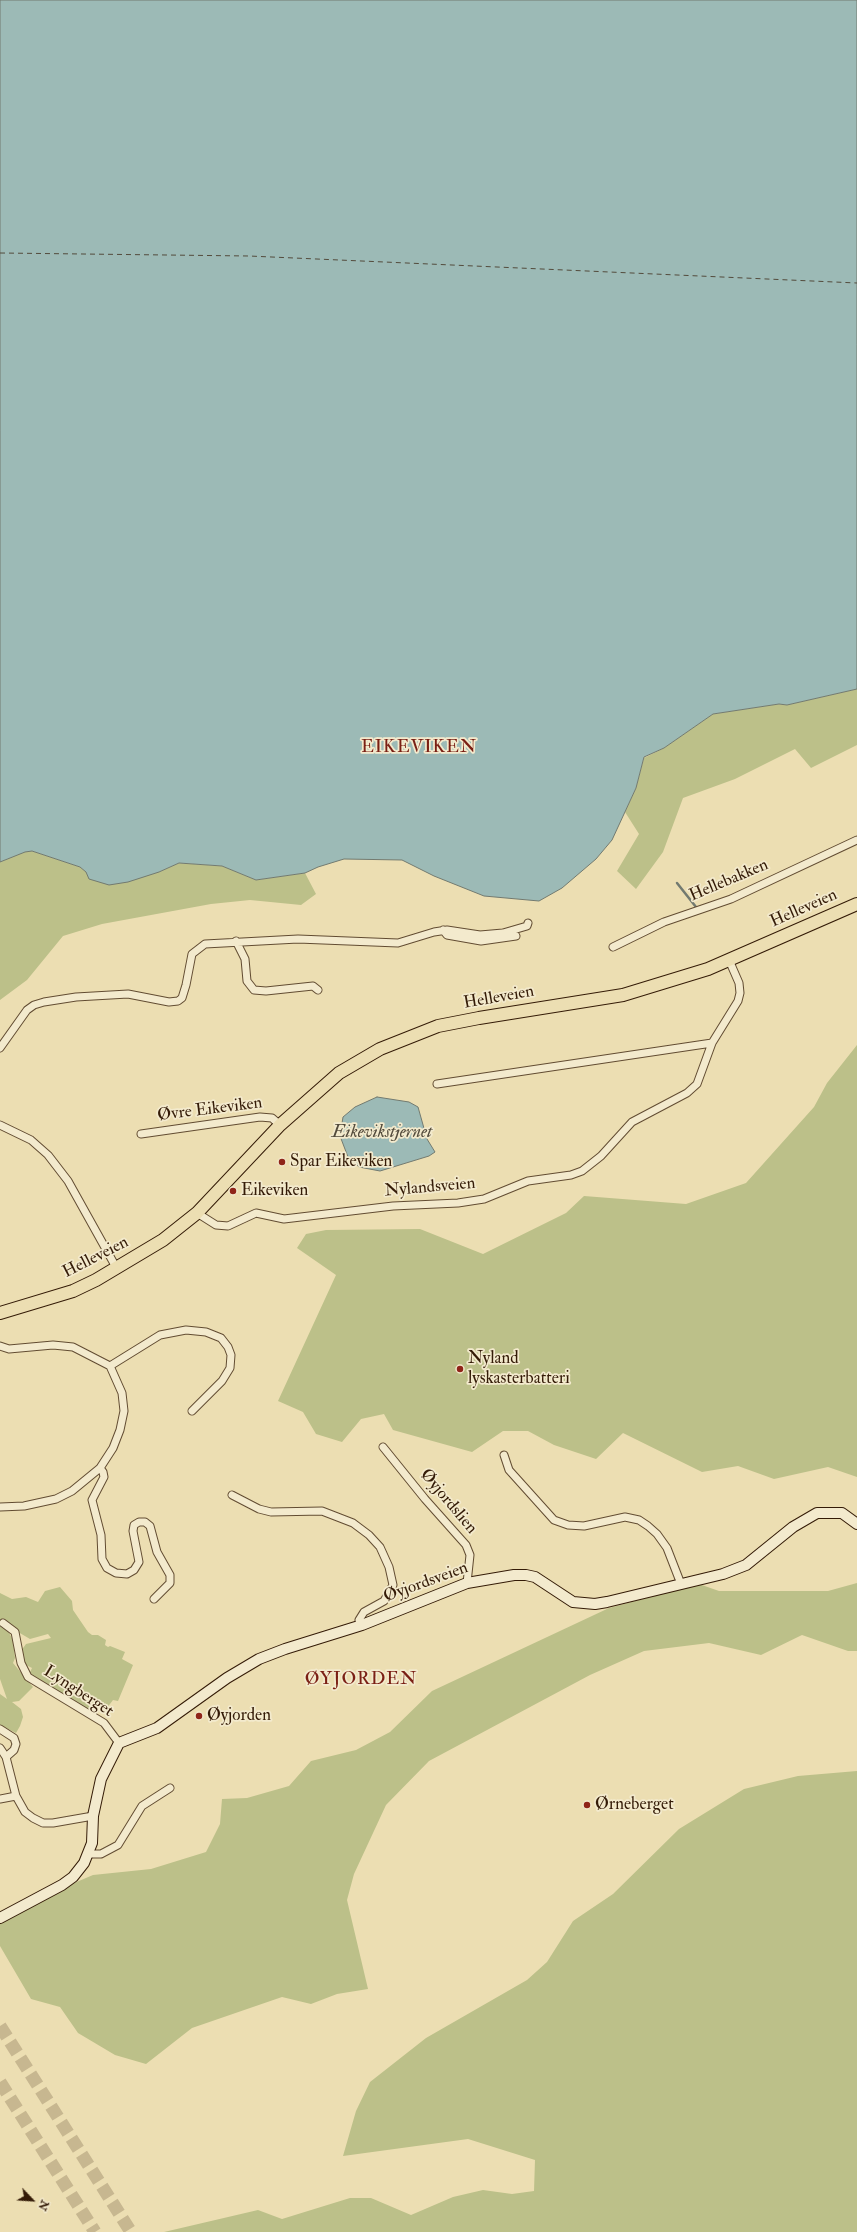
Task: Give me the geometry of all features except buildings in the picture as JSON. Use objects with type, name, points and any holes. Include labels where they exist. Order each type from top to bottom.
[{"type":"main road","name":"Helleveien","points":[[0,1313],[73,1290],[117,1269],[163,1240],[197,1214],[280,1125],[339,1073],[380,1049],[401,1039],[438,1026],[623,995],[708,969],[857,904]]},
{"type":"street","name":"Hellebakken","points":[[613,947],[664,922],[725,901],[857,840]]},
{"type":"street","points":[[0,1048],[27,1010],[34,1005],[44,1002],[76,997],[128,994],[158,1001],[178,1001],[182,998],[186,985],[190,959],[200,946],[212,943],[298,939],[398,943],[444,930],[492,935],[522,928],[527,926],[528,923]]},
{"type":"street","points":[[444,930],[447,935],[481,941],[516,936]]},
{"type":"street","points":[[236,941],[246,959],[247,981],[254,990],[266,991],[313,986],[318,990]]},
{"type":"street","name":"Nylandsveien","points":[[197,1214],[222,1226],[233,1225],[256,1213],[284,1219],[393,1206],[472,1202],[497,1195],[528,1181],[576,1174],[601,1156],[632,1122],[693,1089],[701,1078],[712,1043],[738,1001],[740,993],[739,984],[729,960]]},
{"type":"street","points":[[436,1084],[712,1043]]},
{"type":"street","name":"Øvre Eikeviken","points":[[141,1134],[260,1117],[272,1118],[280,1125]]},
{"type":"street","points":[[0,1125],[31,1140],[48,1155],[68,1181],[117,1269]]},
{"type":"street","points":[[110,1366],[160,1335],[186,1330],[206,1332],[221,1338],[228,1346],[231,1355],[230,1368],[222,1381],[192,1411]]},
{"type":"street","points":[[0,1346],[8,1349],[53,1345],[73,1347],[110,1366],[122,1393],[124,1411],[120,1430],[113,1448],[100,1468],[72,1491],[56,1499],[24,1506],[0,1507]]},
{"type":"street","name":"Øyjordslien","points":[[382,1447],[466,1545],[470,1555],[466,1583]]},
{"type":"street","points":[[504,1455],[509,1470],[554,1520],[568,1525],[584,1526],[625,1517],[639,1520],[648,1526],[657,1534],[667,1548],[681,1584]]},
{"type":"street","points":[[100,1468],[103,1472],[104,1478],[92,1500],[102,1535],[102,1559],[107,1568],[116,1573],[127,1574],[134,1570],[139,1562],[133,1531],[134,1525],[139,1522],[145,1522],[150,1526],[157,1552],[170,1575],[170,1584],[154,1599]]},
{"type":"street","points":[[232,1495],[259,1509],[271,1512],[322,1511],[353,1523],[369,1535],[380,1547],[389,1567],[393,1585],[384,1601],[364,1612],[359,1620],[362,1625]]},
{"type":"street","name":"Øyjordsveien","points":[[120,1743],[157,1728],[227,1678],[259,1660],[285,1649],[362,1625],[466,1583],[514,1574],[526,1575],[535,1577],[573,1602],[596,1604],[723,1574],[746,1565],[793,1526],[817,1513],[842,1513],[857,1524]]},
{"type":"street","name":"Lyngberget","points":[[3,1624],[16,1632],[21,1663],[28,1676],[104,1723],[120,1743]]},
{"type":"street","points":[[0,1729],[14,1738],[16,1744],[14,1750],[6,1757]]},
{"type":"street","points":[[0,1918],[68,1881],[77,1871],[88,1854],[92,1843],[93,1816],[101,1779],[120,1743]]},
{"type":"street","points":[[0,1748],[6,1757],[16,1796],[26,1812],[43,1823],[61,1822],[93,1816]]},
{"type":"street","points":[[88,1854],[101,1854],[118,1845],[142,1806],[170,1788]]},
{"type":"street","points":[[0,1800],[16,1796]]},
{"type":"green space","points":[[857,689],[857,745],[811,768],[795,749],[735,779],[683,798],[663,852],[636,889],[617,871],[639,834],[625,812],[636,788],[644,758],[664,748],[713,714],[779,704],[787,705]]},
{"type":"green space","points":[[25,851],[32,851],[80,867],[86,872],[159,872],[179,863],[222,866],[256,880],[305,873],[316,894],[301,905],[250,900],[211,904],[102,924],[63,936],[27,980],[0,1000],[0,862]]},
{"type":"green space","points":[[857,1045],[857,1477],[828,1467],[774,1479],[738,1466],[702,1472],[623,1433],[596,1459],[554,1445],[528,1431],[503,1431],[472,1452],[393,1430],[384,1414],[361,1419],[342,1442],[316,1434],[303,1412],[278,1401],[336,1275],[297,1248],[306,1234],[326,1230],[420,1229],[483,1254],[566,1213],[584,1196],[686,1204],[746,1183],[814,1107],[827,1083]]},
{"type":"green space","points":[[857,1583],[857,1651],[848,1651],[802,1635],[761,1655],[709,1643],[644,1651],[590,1675],[429,1761],[386,1805],[354,1874],[347,1900],[368,1989],[337,1994],[311,2004],[282,1997],[192,2028],[146,2064],[115,2055],[78,2033],[60,2007],[31,1999],[0,1946],[0,1917],[20,1906],[93,1875],[151,1869],[206,1852],[220,1824],[222,1799],[247,1798],[289,1786],[311,1761],[356,1750],[390,1732],[432,1691],[609,1608],[699,1584],[719,1591],[828,1591]]},
{"type":"green space","points":[[60,1587],[72,1601],[73,1610],[88,1632],[92,1635],[98,1635],[106,1640],[105,1645],[108,1647],[110,1646],[125,1652],[122,1659],[133,1665],[118,1701],[113,1700],[104,1712],[93,1705],[88,1709],[29,1674],[32,1668],[24,1664],[21,1651],[26,1644],[51,1638],[48,1634],[30,1639],[1,1622],[0,1624],[0,1593],[12,1599],[26,1597],[38,1602],[45,1591]]},
{"type":"green space","points":[[0,1625],[8,1631],[13,1640],[15,1658],[13,1663],[33,1687],[19,1701],[12,1702],[21,1709],[23,1717],[16,1733],[0,1725],[0,1694],[7,1699],[0,1679]]},
{"type":"green space","points":[[857,1771],[857,2232],[164,2232],[258,2210],[282,2219],[350,2198],[371,2198],[411,2215],[453,2197],[483,2190],[512,2194],[534,2191],[535,2160],[468,2139],[343,2156],[356,2111],[370,2082],[426,2038],[527,1980],[547,1962],[573,1921],[613,1894],[679,1829],[744,1789],[798,1776]]},
{"type":"water","points":[[0,0],[857,0],[857,689],[787,705],[779,704],[713,714],[664,748],[644,757],[636,788],[612,840],[596,859],[562,888],[539,901],[484,896],[434,876],[402,860],[344,859],[318,867],[305,873],[256,880],[222,866],[179,863],[159,872],[128,882],[109,885],[89,879],[86,872],[80,867],[32,851],[25,852],[0,862]]},
{"type":"water","name":"Eikevikstjernet","points":[[377,1097],[409,1102],[418,1107],[427,1139],[435,1152],[429,1156],[380,1171],[359,1167],[348,1157],[340,1136],[343,1117],[355,1107]]},
{"type":"waterway","points":[[677,883],[696,907]]},
{"type":"ferry route","points":[[0,253],[249,256],[857,283]]},
{"type":"tunnel","points":[[0,2026],[131,2232]]},
{"type":"tunnel","points":[[0,2082],[95,2232]]},
{"type":"place","name":"Spar Eikeviken","points":[[282,1162]]},
{"type":"place","name":"Eikeviken","points":[[233,1191]]},
{"type":"place","name":"Nyland lyskasterbatteri","points":[[460,1369]]},
{"type":"place","name":"Øyjorden","points":[[199,1716]]},
{"type":"place","name":"Ørneberget","points":[[587,1805]]},
{"type":"district","name":"EIKEVIKEN","points":[[419,748]]},
{"type":"district","name":"ØYJORDEN","points":[[361,1680]]}]
